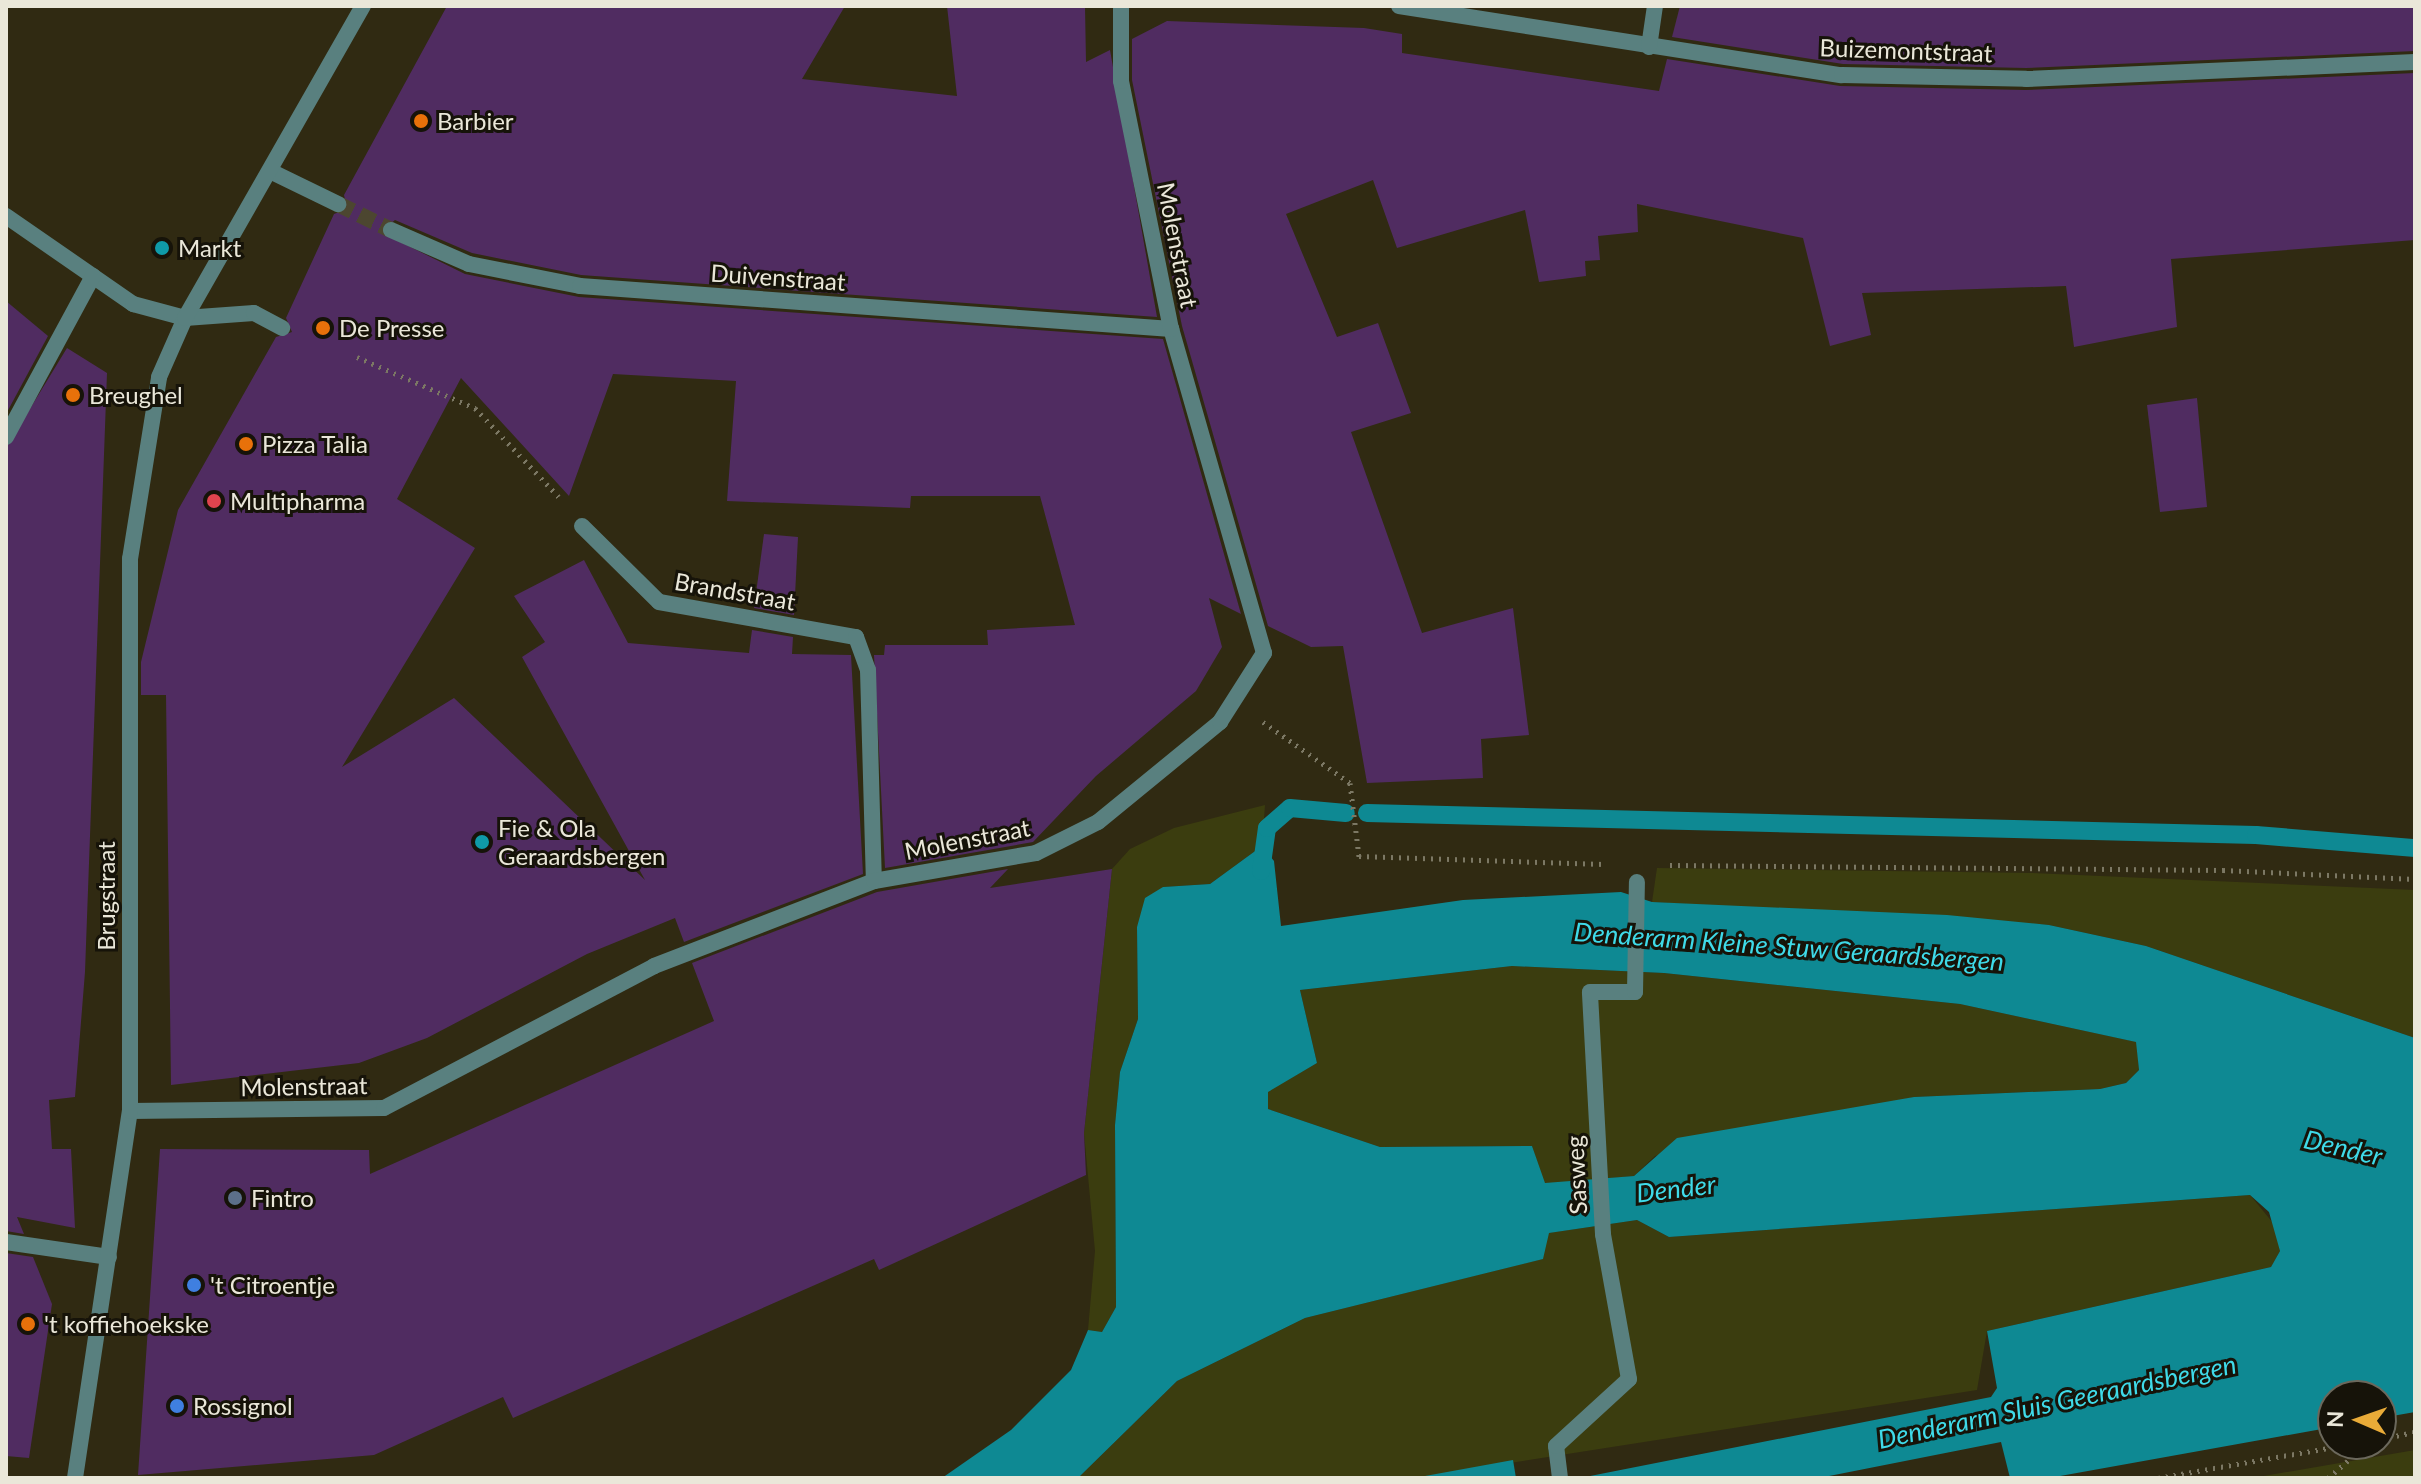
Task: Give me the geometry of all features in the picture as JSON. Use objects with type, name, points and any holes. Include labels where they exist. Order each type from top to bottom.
[{"type":"street","points":[[185,318],[363,6]]},
{"type":"street","name":"Molenstraat","points":[[130,1111],[384,1108],[654,966],[874,881],[1036,853],[1098,822],[1236,703],[1264,653],[1171,329],[1121,81],[1121,6]]},
{"type":"street","name":"Buizemontstraat","points":[[1399,6],[1842,75],[2026,79],[2415,62]]},
{"type":"street","points":[[1649,47],[1655,6]]},
{"type":"street","points":[[270,171],[338,204]]},
{"type":"street","points":[[6,216],[133,304],[185,318],[254,313],[282,328]]},
{"type":"street","name":"Duivenstraat","points":[[391,230],[469,264],[580,286],[1171,329]]},
{"type":"street","points":[[6,437],[93,276]]},
{"type":"street","name":"Brugstraat","points":[[75,1478],[130,1111],[130,559],[159,377],[185,318]]},
{"type":"street","name":"Brandstraat","points":[[582,526],[659,602],[856,637],[868,670],[874,881]]},
{"type":"street","name":"Sasweg","points":[[1560,1478],[1556,1446],[1629,1379],[1603,1234],[1590,992],[1635,992],[1637,882]]},
{"type":"street","points":[[6,1242],[109,1257]]},
{"type":"path","points":[[357,357],[475,408],[582,526]]},
{"type":"path","points":[[1236,703],[1350,783],[1359,856],[1622,865]]},
{"type":"path","points":[[1652,865],[2087,867],[2415,879]]},
{"type":"path","points":[[2158,1478],[2317,1450]]},
{"type":"path","points":[[2328,1478],[2349,1460]]},
{"type":"shaded area","points":[[1265,805],[1262,846],[1210,884],[1163,887],[1137,927],[1138,1019],[1120,1072],[1115,1125],[1116,1307],[1102,1332],[1088,1330],[1095,1251],[1084,1133],[1112,869],[1130,849],[1174,828]]},
{"type":"shaded area","points":[[1657,868],[2032,873],[2415,890],[2415,1038],[2146,946],[2049,925],[1652,902]]},
{"type":"shaded area","points":[[1512,966],[1664,973],[1960,1004],[2137,1042],[2139,1070],[2126,1083],[2100,1089],[1914,1097],[1655,1156],[1634,1176],[1544,1184],[1532,1146],[1380,1147],[1268,1109],[1268,1091],[1317,1063],[1300,990]]},
{"type":"shaded area","points":[[2250,1195],[2278,1229],[2280,1251],[2271,1267],[1987,1331],[1977,1390],[1414,1478],[1078,1478],[1177,1381],[1305,1318],[1542,1259],[1548,1233],[1637,1220],[1669,1237]]},
{"type":"shaded area","points":[[2415,1450],[2415,1478],[2252,1478],[2357,1460],[2397,1460],[2397,1453]]},
{"type":"water","points":[[1262,846],[1274,861],[1281,926],[1463,900],[1621,892],[1652,902],[1947,915],[2049,925],[2146,946],[2415,1038],[2415,1412],[2397,1415],[2397,1380],[2317,1380],[2317,1430],[2049,1478],[2010,1478],[2001,1442],[1819,1478],[1580,1478],[1991,1397],[1997,1388],[1987,1331],[2271,1267],[2280,1251],[2269,1212],[2250,1195],[1669,1237],[1637,1220],[1549,1233],[1543,1259],[1305,1318],[1177,1381],[1078,1478],[942,1478],[1011,1430],[1071,1370],[1088,1330],[1102,1332],[1116,1307],[1115,1125],[1120,1072],[1138,1019],[1137,927],[1145,898],[1163,887],[1210,884]],"holes":[[[1512,966],[1664,973],[1960,1004],[2136,1042],[2139,1070],[2126,1083],[2100,1089],[1914,1097],[1677,1138],[1634,1176],[1545,1183],[1532,1146],[1380,1147],[1268,1109],[1268,1092],[1317,1063],[1300,990]]]},
{"type":"water","points":[[1513,1460],[1516,1478],[1414,1478]]},
{"type":"building","points":[[447,6],[845,6],[802,79],[957,96],[947,6],[1085,6],[1086,62],[1110,50],[1157,317],[581,275],[472,253],[395,220],[380,232],[465,274],[579,297],[1163,339],[1241,614],[1209,598],[1222,647],[1196,691],[1096,776],[1033,842],[885,868],[874,655],[884,655],[885,645],[988,645],[987,630],[1075,625],[1040,496],[911,496],[910,508],[727,501],[736,381],[613,374],[569,496],[461,378],[397,499],[475,548],[342,767],[454,698],[645,880],[522,657],[545,642],[514,596],[584,560],[628,643],[749,653],[752,630],[793,637],[792,654],[851,655],[863,874],[684,942],[675,918],[587,954],[427,1038],[359,1063],[171,1085],[166,695],[141,695],[141,662],[178,510],[276,337],[292,332],[286,318],[334,214],[347,209],[344,195]]},
{"type":"building","points":[[1680,6],[2415,6],[2415,51],[2026,68],[1843,64],[1672,37]]},
{"type":"building","points":[[1167,21],[1364,28],[1402,34],[1402,53],[1659,91],[1667,59],[1840,86],[2026,90],[2415,73],[2415,240],[2171,259],[2177,327],[2074,347],[2066,286],[1862,293],[1871,335],[1830,346],[1803,238],[1637,204],[1638,232],[1598,236],[1600,260],[1585,261],[1586,276],[1539,282],[1525,210],[1397,248],[1373,180],[1286,214],[1337,337],[1378,323],[1411,413],[1351,432],[1422,633],[1513,608],[1529,735],[1481,739],[1483,778],[1367,783],[1343,646],[1311,647],[1268,626],[1182,326],[1132,80],[1132,39]]},
{"type":"building","points":[[6,301],[48,336],[6,414]]},
{"type":"building","points":[[67,348],[107,373],[85,972],[75,1097],[49,1100],[52,1149],[71,1149],[75,1228],[17,1217],[24,1234],[6,1231],[6,448]]},
{"type":"building","points":[[2197,398],[2207,507],[2160,512],[2147,405]]},
{"type":"building","points":[[764,534],[798,537],[794,615],[754,608]]},
{"type":"building","points":[[1008,869],[990,888],[1112,869],[1084,1133],[1086,1175],[879,1270],[874,1259],[513,1418],[503,1397],[374,1455],[138,1475],[160,1149],[369,1150],[370,1174],[714,1021],[692,963],[877,892]]},
{"type":"building","points":[[6,1253],[33,1257],[52,1304],[29,1458],[6,1456]]},
{"type":"waterway","points":[[1261,871],[1267,828],[1290,808],[1346,813]]},
{"type":"waterway","points":[[1367,813],[2256,835],[2415,848]]},
{"type":"tunnel","points":[[338,204],[391,230]]},
{"type":"place","name":"Barbier","points":[[421,121]]},
{"type":"place","name":"Markt","points":[[162,248]]},
{"type":"place","name":"De Presse","points":[[323,328]]},
{"type":"place","name":"Breughel","points":[[73,395]]},
{"type":"place","name":"Pizza Talia","points":[[246,444]]},
{"type":"place","name":"Multipharma","points":[[214,501]]},
{"type":"place","name":"Fie & Ola Geraardsbergen","points":[[482,842]]},
{"type":"place","name":"Fintro","points":[[235,1198]]},
{"type":"place","name":"'t Citroentje","points":[[194,1285]]},
{"type":"place","name":"'t koffiehoekske","points":[[28,1324]]},
{"type":"place","name":"Rossignol","points":[[177,1406]]},
{"type":"water label","name":"Denderarm Kleine Stuw Geraardsbergen","points":[[1789,947]]},
{"type":"water label","name":"Dender","points":[[2343,1148]]},
{"type":"water label","name":"Dender","points":[[1676,1189]]},
{"type":"water label","name":"Denderarm Sluis Geeraardsbergen","points":[[2057,1402]]}]
